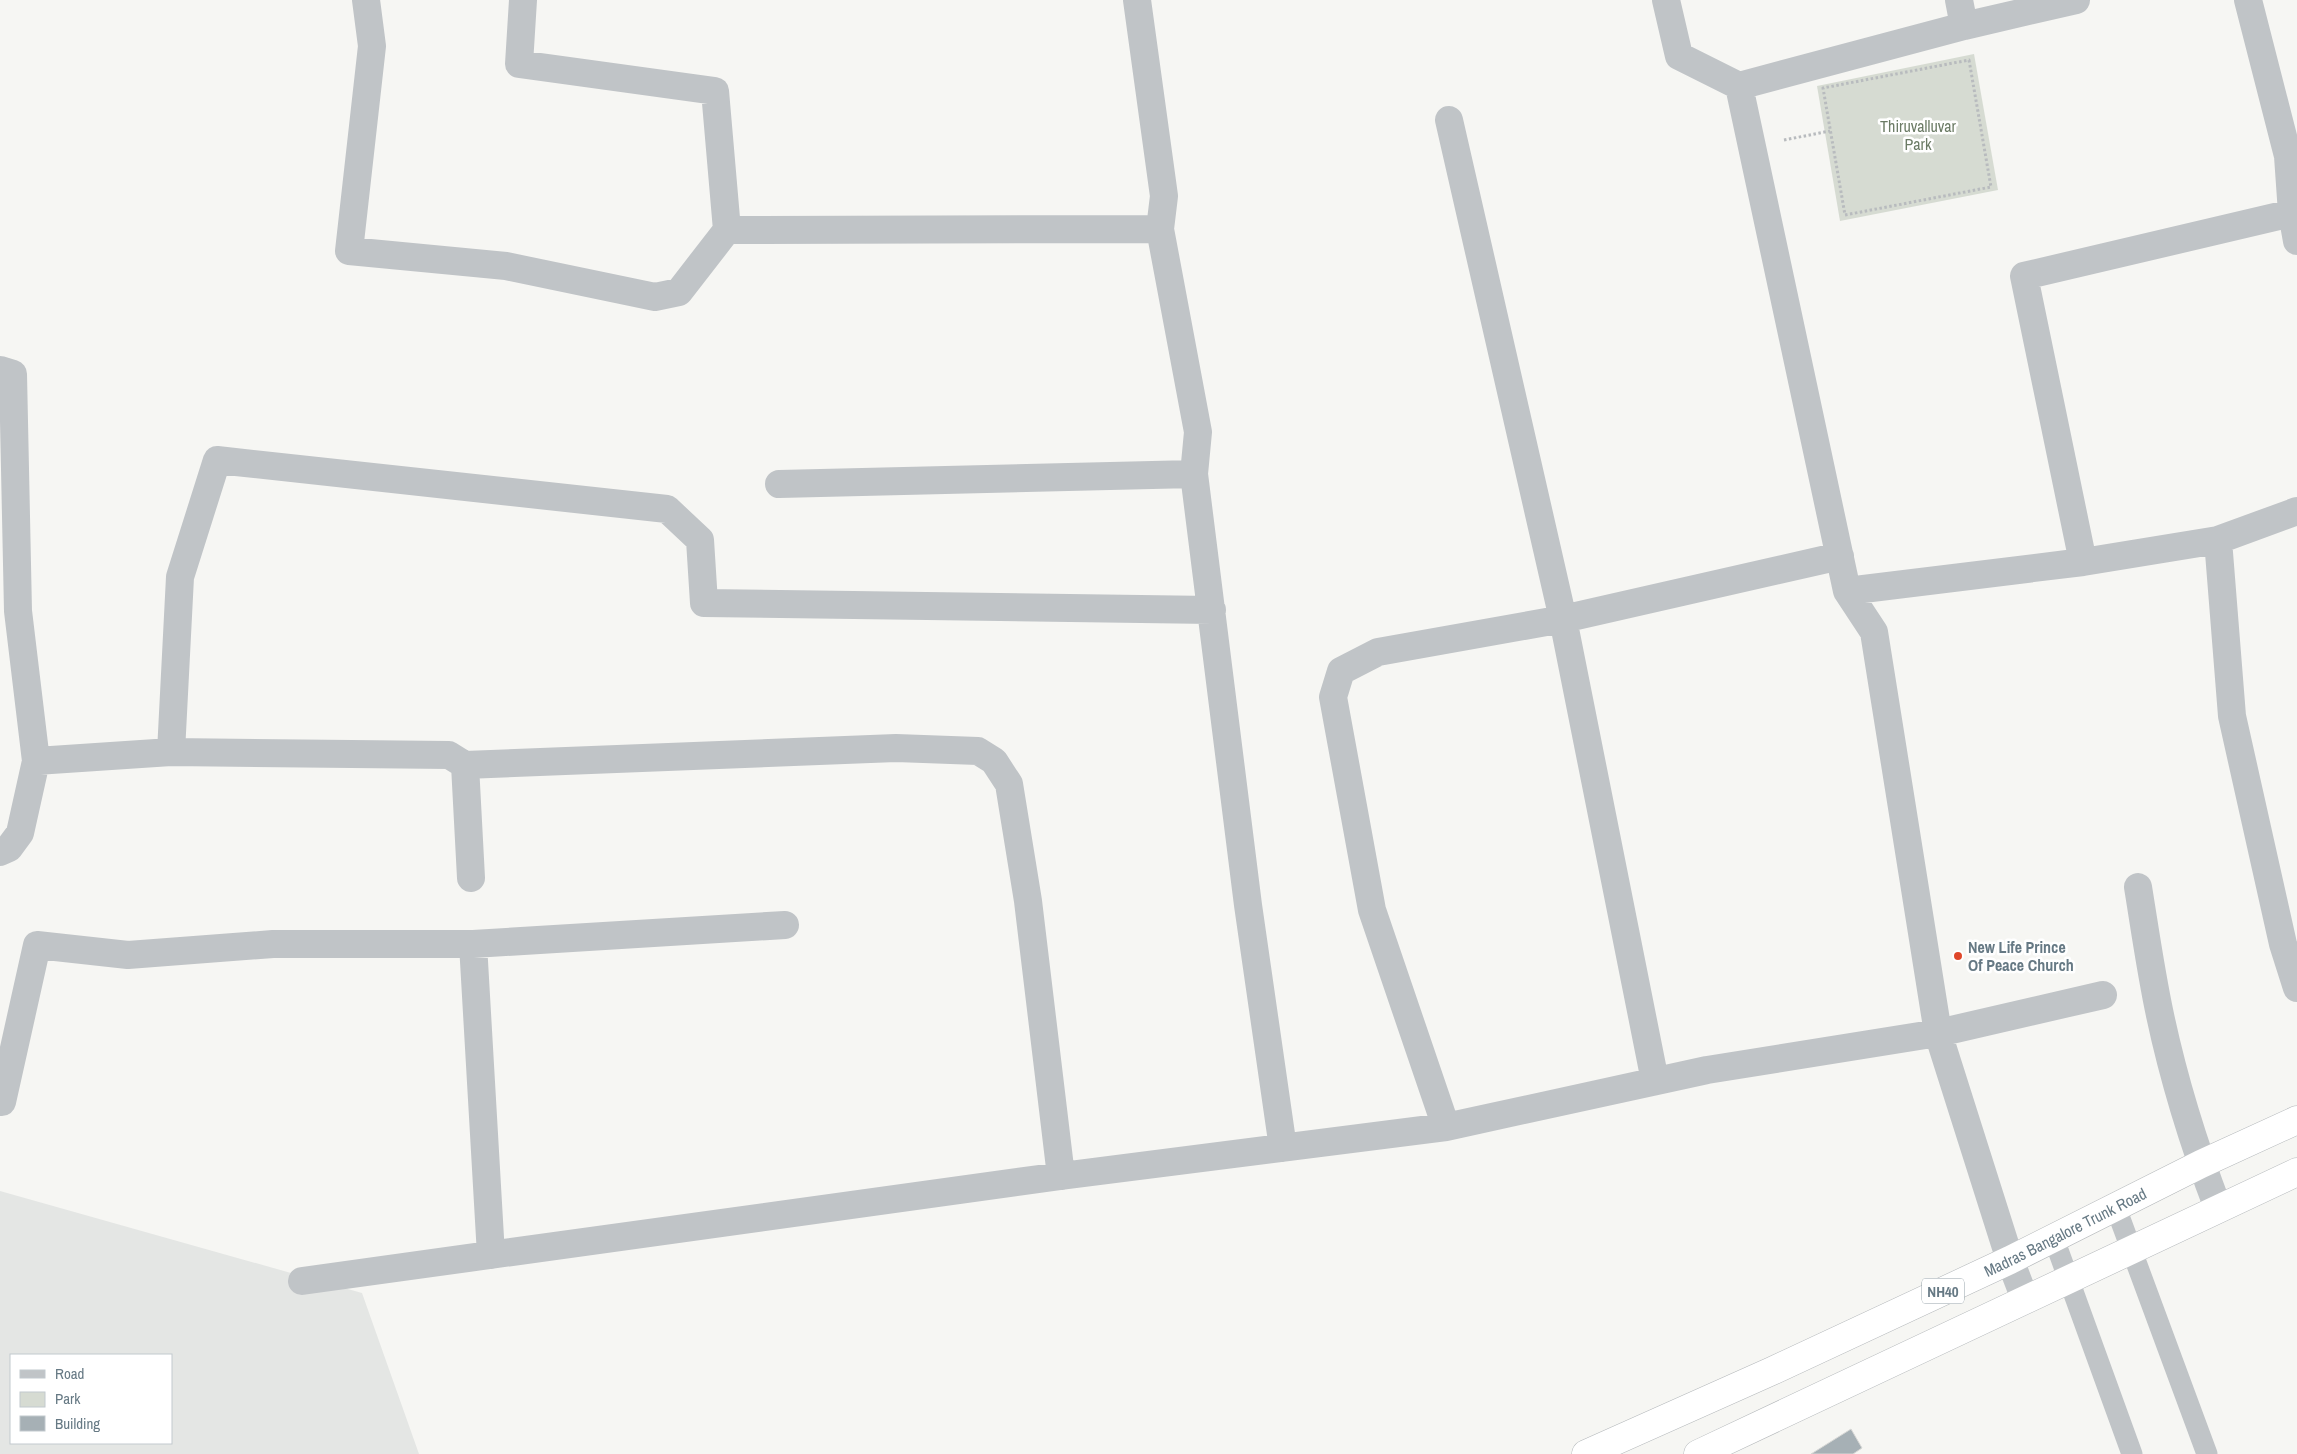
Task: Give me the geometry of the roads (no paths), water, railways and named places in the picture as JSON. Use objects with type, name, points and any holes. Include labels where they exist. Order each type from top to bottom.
[{"type":"highway","name":"Madras Bangalore Trunk Road","points":[[1586,1454],[1772,1372],[2054,1239],[2201,1164],[2297,1120]]},
{"type":"highway","name":"NH40","points":[[1698,1454],[2297,1172]]},
{"type":"street","points":[[366,0],[372,46],[349,250],[506,266],[655,297],[679,292],[727,230],[715,91],[519,64],[523,0]]},
{"type":"street","points":[[1137,0],[1164,196],[1160,229],[1198,432],[1194,474],[1248,905],[1282,1148]]},
{"type":"street","points":[[1666,0],[1679,56],[1739,86],[1961,13],[2076,0]]},
{"type":"street","points":[[2248,0],[2288,156],[2292,212],[2297,241]]},
{"type":"street","points":[[1739,86],[1847,591],[1874,632],[1938,1033],[2010,1260],[2025,1299]]},
{"type":"street","points":[[1449,120],[1563,619],[1625,922],[1655,1081]]},
{"type":"street","points":[[2084,562],[2024,276],[2292,212]]},
{"type":"street","points":[[727,230],[1160,229]]},
{"type":"street","points":[[0,370],[14,374],[9,610],[36,761],[20,833],[9,848],[0,852]]},
{"type":"street","points":[[171,752],[180,578],[217,460],[668,509],[700,540],[704,602],[1212,610]]},
{"type":"street","points":[[779,484],[1194,474]]},
{"type":"street","points":[[1847,591],[2084,562],[2218,540],[2297,511]]},
{"type":"street","points":[[2218,540],[2232,716],[2283,944],[2297,988]]},
{"type":"street","points":[[1446,1127],[1372,910],[1333,697],[1341,671],[1378,652],[1563,619],[1840,556]]},
{"type":"street","points":[[36,761],[171,752],[449,755],[465,765],[896,748],[978,751],[994,761],[1009,784],[1028,901],[1061,1176]]},
{"type":"street","points":[[465,765],[471,878]]},
{"type":"street","points":[[2138,887],[2160,1015],[2201,1164],[2218,1208]]},
{"type":"street","points":[[0,1102],[37,945],[128,955],[273,944],[473,944],[785,925]]},
{"type":"street","points":[[473,944],[492,1255]]},
{"type":"street","points":[[302,1281],[1061,1176],[1446,1127],[1708,1070],[1938,1033],[2104,995]]},
{"type":"lane","points":[[2116,1208],[2207,1454]]},
{"type":"lane","points":[[2054,1239],[2132,1454]]},
{"type":"place","name":"New Life Prince Of Peace Church","points":[[1958,956]]},
{"type":"park label","name":"Thiruvalluvar Park","points":[[1918,135]]}]
